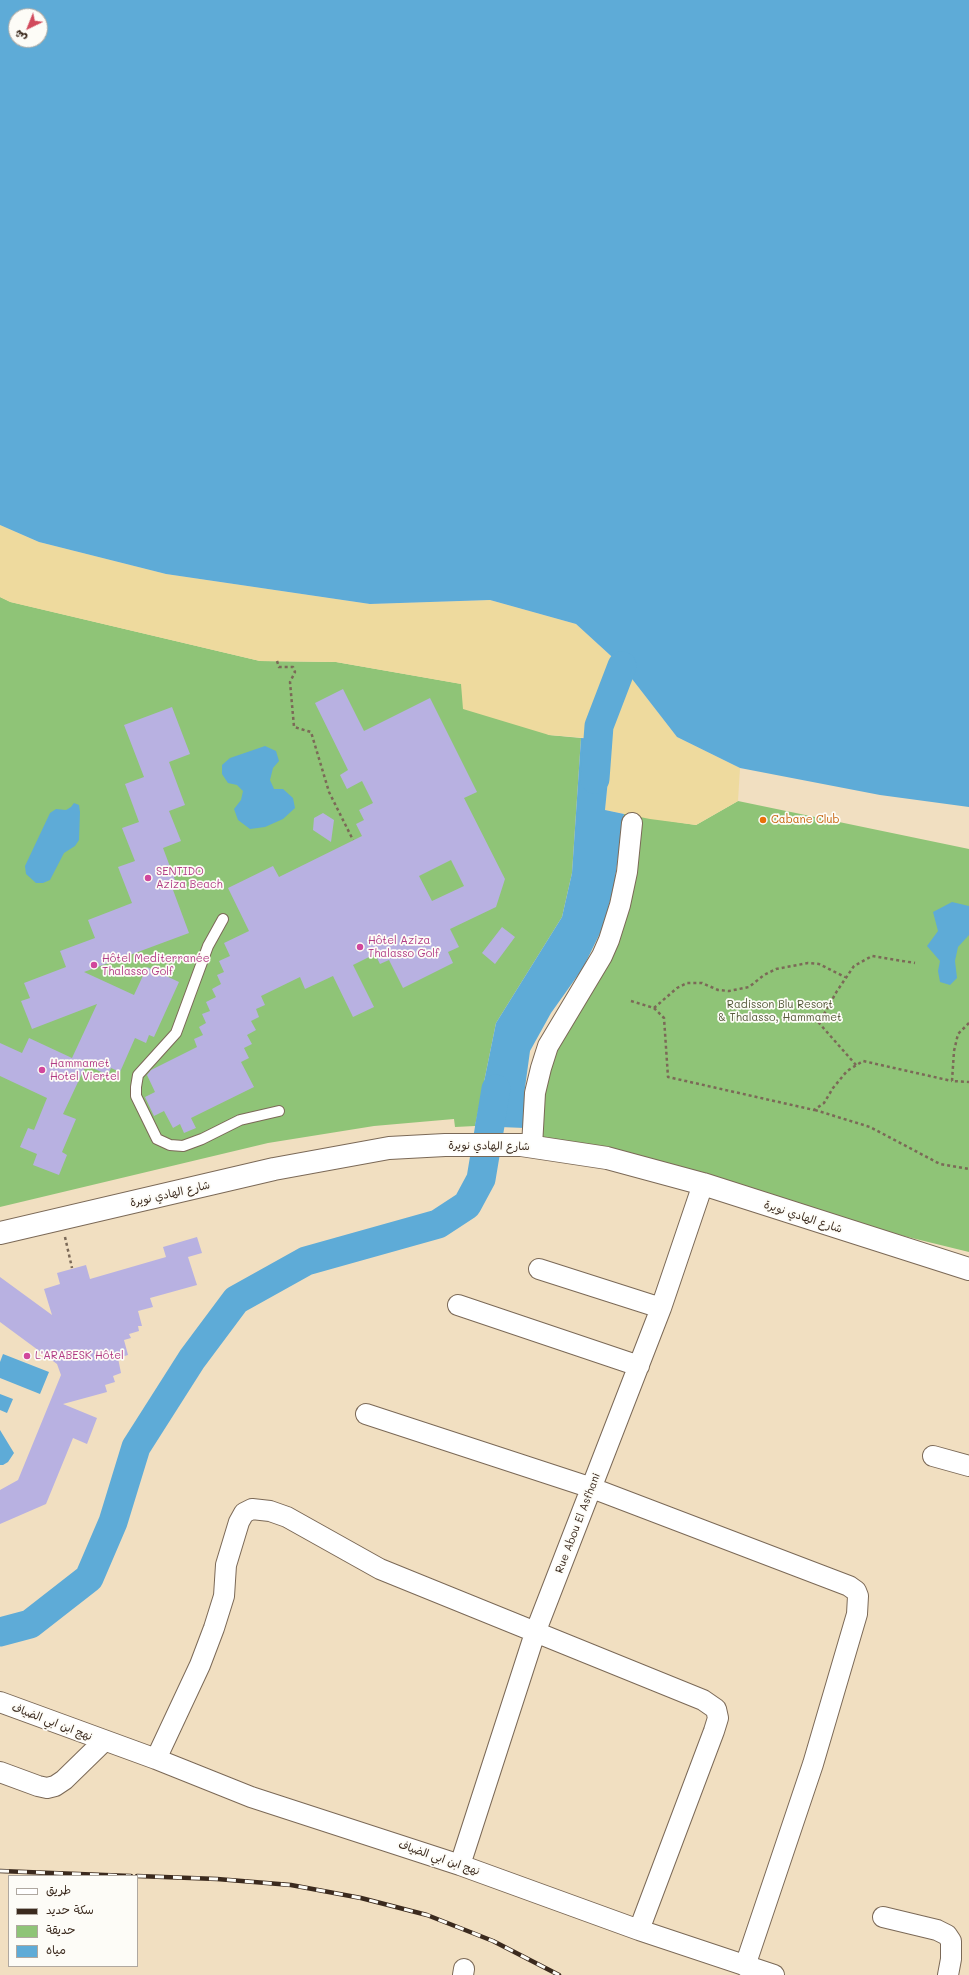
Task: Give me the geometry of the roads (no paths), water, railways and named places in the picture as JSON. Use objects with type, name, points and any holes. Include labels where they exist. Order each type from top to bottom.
[{"type":"street","points":[[527,1146],[535,1093],[548,1046],[602,956],[609,940],[620,905],[627,872],[632,823]]},
{"type":"street","name":"شارع الهادي نويرة","points":[[0,1233],[296,1165],[389,1148],[445,1145],[527,1146],[607,1158],[703,1184],[969,1269]]},
{"type":"street","name":"Rue Abou El Asfhani","points":[[460,1865],[535,1633],[661,1308],[703,1184]]},
{"type":"street","points":[[539,1269],[661,1308]]},
{"type":"street","points":[[458,1305],[639,1366]]},
{"type":"street","points":[[366,1414],[592,1488],[849,1586],[856,1591],[858,1596],[857,1614],[813,1764],[745,1966]]},
{"type":"street","points":[[933,1456],[969,1466]]},
{"type":"street","points":[[156,1759],[200,1665],[214,1628],[224,1596],[226,1564],[244,1513],[252,1509],[270,1511],[287,1517],[380,1569],[535,1633],[704,1700],[716,1709],[718,1718],[714,1731],[639,1930]]},
{"type":"street","name":"نهج ابن ابي الضياف","points":[[0,1702],[156,1759],[251,1797],[460,1865],[639,1930],[774,1975]]},
{"type":"street","name":"نهج ابن ابي الضياف","points":[[0,1772],[38,1786],[47,1788],[56,1786],[104,1741]]},
{"type":"street","points":[[883,1917],[937,1930],[947,1935],[951,1941],[951,1959],[948,1975]]},
{"type":"lane","points":[[223,918],[208,946],[176,1033],[138,1075],[136,1096],[157,1139],[170,1145],[183,1146],[202,1139],[240,1120],[279,1111]]},
{"type":"water","points":[[0,0],[969,0],[969,807],[880,795],[740,768],[677,737],[622,666],[576,624],[490,600],[370,604],[166,574],[39,542],[0,525]]},
{"type":"water","points":[[581,738],[612,740],[605,810],[624,814],[614,886],[603,927],[583,968],[551,1013],[530,1051],[524,1095],[525,1128],[475,1126],[496,1023],[562,917],[572,873]]},
{"type":"water","points":[[265,746],[276,751],[279,761],[273,768],[270,780],[274,789],[283,789],[293,798],[295,808],[283,819],[265,827],[250,829],[238,820],[234,809],[241,800],[243,791],[237,785],[228,783],[222,774],[222,765],[230,758]]},
{"type":"water","points":[[74,803],[79,805],[80,812],[79,840],[75,846],[64,853],[50,880],[43,883],[36,883],[26,874],[25,866],[50,813],[56,809],[66,810]]},
{"type":"water","points":[[952,902],[969,906],[969,935],[958,947],[955,961],[957,978],[950,985],[940,982],[938,971],[940,961],[927,946],[938,931],[933,912]]},
{"type":"water","points":[[3,1354],[49,1372],[40,1394],[0,1378],[0,1362]]},
{"type":"water","points":[[0,1394],[13,1399],[7,1413],[0,1410]]},
{"type":"water","points":[[0,1430],[14,1453],[8,1462],[3,1465],[0,1465]]},
{"type":"waterway","points":[[595,779],[599,726],[622,666]]},
{"type":"waterway","points":[[0,1632],[30,1624],[89,1578],[113,1522],[136,1447],[192,1359],[236,1300],[306,1261],[438,1224],[467,1205],[481,1179],[496,1089]]},
{"type":"railway","points":[[0,1871],[105,1875]]},
{"type":"railway","points":[[138,1876],[217,1879],[291,1885],[361,1898],[427,1915],[493,1941],[559,1975]]},
{"type":"place","name":"Cabane Club","points":[[763,820]]},
{"type":"place","name":"SENTIDO Aziza Beach","points":[[148,878]]},
{"type":"place","name":"Hôtel Aziza Thalasso Golf","points":[[360,947]]},
{"type":"place","name":"Hôtel Mediterranée Thalasso Golf","points":[[94,965]]},
{"type":"place","name":"Hammamet Hotel Viertel","points":[[42,1070]]},
{"type":"place","name":"L'ARABESK Hôtel","points":[[27,1356]]},
{"type":"park label","name":"Radisson Blu Resort & Thalasso, Hammamet","points":[[780,1011]]}]
